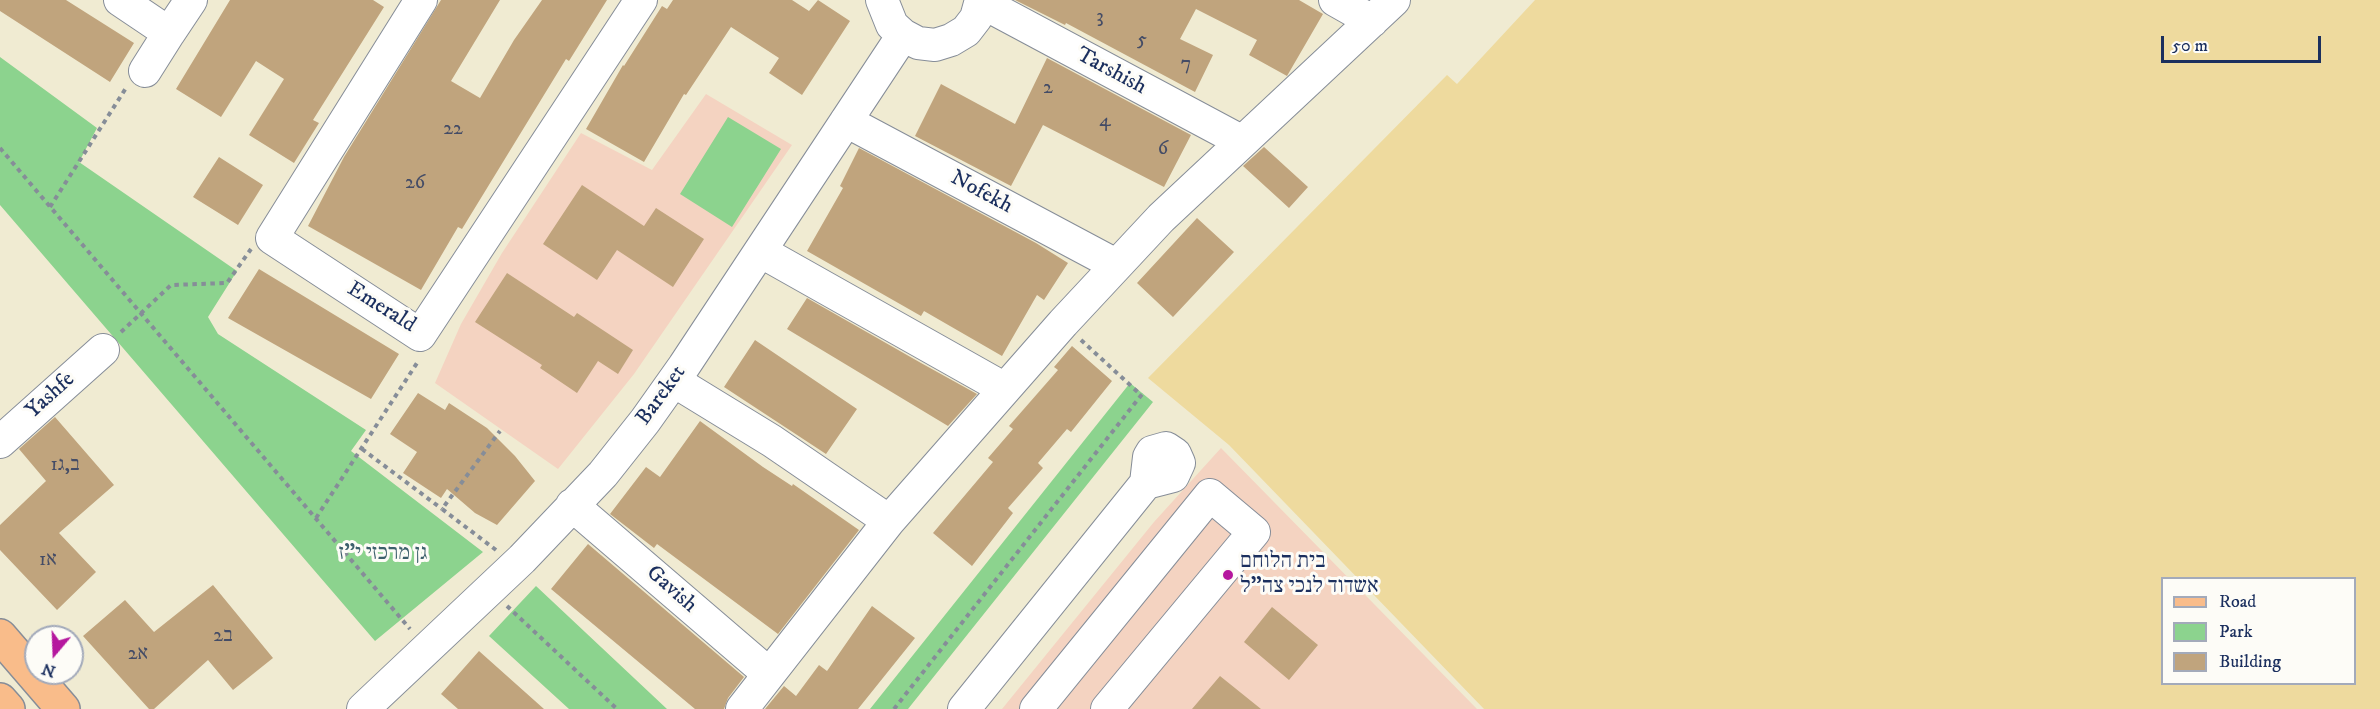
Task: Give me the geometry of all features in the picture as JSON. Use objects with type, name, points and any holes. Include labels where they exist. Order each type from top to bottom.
[{"type":"main road","points":[[0,636],[63,709]]},
{"type":"main road","points":[[0,700],[8,709]]},
{"type":"street","points":[[120,0],[169,33]]},
{"type":"street","points":[[145,71],[190,0]]},
{"type":"street","points":[[272,238],[421,0]]},
{"type":"street","name":"Emerald","points":[[272,238],[420,335],[641,0]]},
{"type":"street","points":[[882,0],[892,26],[903,36],[918,43],[935,45],[951,40],[966,31],[976,18],[981,1]]},
{"type":"street","points":[[1335,0],[1383,10]]},
{"type":"street","name":"Tarshish","points":[[981,1],[1241,141]]},
{"type":"street","points":[[742,709],[889,521],[1116,265],[1241,141],[1383,10]]},
{"type":"street","name":"Bareket","points":[[363,709],[522,559],[603,474],[674,381],[903,36]]},
{"type":"street","name":"Nofekh","points":[[846,121],[1116,265]]},
{"type":"street","points":[[760,251],[1005,389]]},
{"type":"street","name":"Yashfe","points":[[0,442],[103,350]]},
{"type":"street","points":[[674,381],[772,441],[889,521]]},
{"type":"street","points":[[964,709],[1146,483]]},
{"type":"street","points":[[1036,709],[1210,495],[1254,532],[1107,709]]},
{"type":"street","name":"Gavish","points":[[573,506],[769,674]]},
{"type":"path","points":[[50,207],[140,68],[145,71]]},
{"type":"path","points":[[0,148],[413,631]]},
{"type":"path","points":[[103,350],[171,285],[227,283],[254,243],[272,238]]},
{"type":"path","points":[[894,709],[1142,394],[1063,323]]},
{"type":"path","points":[[316,518],[431,343],[420,335]]},
{"type":"path","points":[[442,509],[500,431]]},
{"type":"path","points":[[362,449],[499,552]]},
{"type":"path","points":[[502,601],[617,709]]},
{"type":"shaded area","points":[[706,94],[792,145],[634,374],[558,469],[435,383],[461,324],[502,253],[581,133],[652,170]]},
{"type":"shaded area","name":"בית הלוחם אשדוד לנכי צה\"ל","points":[[1221,448],[1477,709],[1002,709],[1154,522]]},
{"type":"green space","name":"גן מרכזי י\"ז","points":[[0,57],[97,128],[79,162],[237,271],[208,317],[218,334],[366,430],[351,451],[483,552],[375,641],[0,205]]},
{"type":"green space","points":[[728,117],[781,149],[732,227],[680,194]]},
{"type":"green space","points":[[1130,383],[1153,402],[908,709],[870,709]]},
{"type":"green space","points":[[536,586],[667,709],[569,709],[489,636]]},
{"type":"sand","points":[[1535,0],[2380,0],[2380,709],[1484,709],[1229,445],[1148,378],[1447,75],[1457,84]]},
{"type":"building","points":[[0,0],[66,0],[134,43],[110,82],[0,11]]},
{"type":"building","points":[[230,0],[373,0],[384,7],[313,120],[319,123],[294,163],[249,135],[284,79],[256,61],[221,117],[176,89]]},
{"type":"building","points":[[441,0],[500,0],[451,81],[480,98],[514,40],[542,0],[607,0],[569,61],[566,59],[462,229],[458,227],[421,290],[308,226],[344,157]]},
{"type":"building","points":[[673,0],[792,0],[809,11],[818,0],[850,21],[802,95],[769,73],[779,58],[731,27],[686,95],[684,94],[644,162],[586,129],[623,65],[662,6],[667,9]]},
{"type":"building","points":[[1015,0],[1299,0],[1323,14],[1287,76],[1249,55],[1257,40],[1196,9],[1180,39],[1213,55],[1195,92],[1066,23],[1065,25]]},
{"type":"building","points":[[1047,58],[1191,135],[1164,187],[1043,125],[1011,186],[915,136],[941,84],[1015,124]]},
{"type":"building","points":[[1264,147],[1308,187],[1289,208],[1243,166]]},
{"type":"building","points":[[859,148],[1036,243],[1068,263],[1044,300],[1037,295],[1002,356],[924,311],[921,316],[807,251],[843,188],[840,186]]},
{"type":"building","points":[[219,157],[263,185],[238,225],[193,197]]},
{"type":"building","points":[[582,185],[644,226],[656,208],[704,239],[673,287],[617,250],[597,280],[543,244]]},
{"type":"building","points":[[1197,218],[1234,252],[1173,317],[1137,283]]},
{"type":"building","points":[[259,269],[399,354],[371,399],[228,318]]},
{"type":"building","points":[[507,273],[574,317],[577,313],[633,350],[618,374],[598,361],[577,393],[540,368],[542,365],[475,322]]},
{"type":"building","points":[[807,298],[977,394],[948,426],[787,329]]},
{"type":"building","points":[[755,340],[857,409],[826,454],[724,387]]},
{"type":"building","points":[[1072,346],[1112,381],[1071,432],[1067,429],[1038,463],[1043,468],[1008,508],[1013,513],[972,566],[933,533],[993,462],[988,458],[1013,429],[1009,426],[1058,370],[1054,367]]},
{"type":"building","points":[[418,393],[445,410],[449,403],[487,428],[515,456],[535,481],[497,525],[475,513],[447,489],[441,498],[403,473],[417,452],[390,434]]},
{"type":"building","points":[[55,417],[114,485],[59,533],[96,572],[57,610],[0,550],[0,525],[46,481],[19,449]]},
{"type":"building","points":[[700,421],[763,467],[792,486],[793,484],[859,530],[778,634],[657,544],[654,548],[610,514],[646,467],[660,477]]},
{"type":"building","points":[[588,544],[744,677],[728,698],[724,709],[695,709],[551,589]]},
{"type":"building","points":[[213,585],[273,658],[233,690],[208,660],[154,709],[149,709],[84,635],[125,600],[154,632]]},
{"type":"building","points":[[872,606],[915,638],[858,709],[765,709],[784,686],[796,696],[819,665],[827,671]]},
{"type":"building","points":[[1272,607],[1318,645],[1289,680],[1244,642]]},
{"type":"building","points":[[479,651],[544,709],[458,709],[441,694]]},
{"type":"building","points":[[1220,676],[1261,709],[1192,709]]},
{"type":"place","name":"בית הלוחם אשדוד לנכי צה\"ל","points":[[1228,575]]}]
